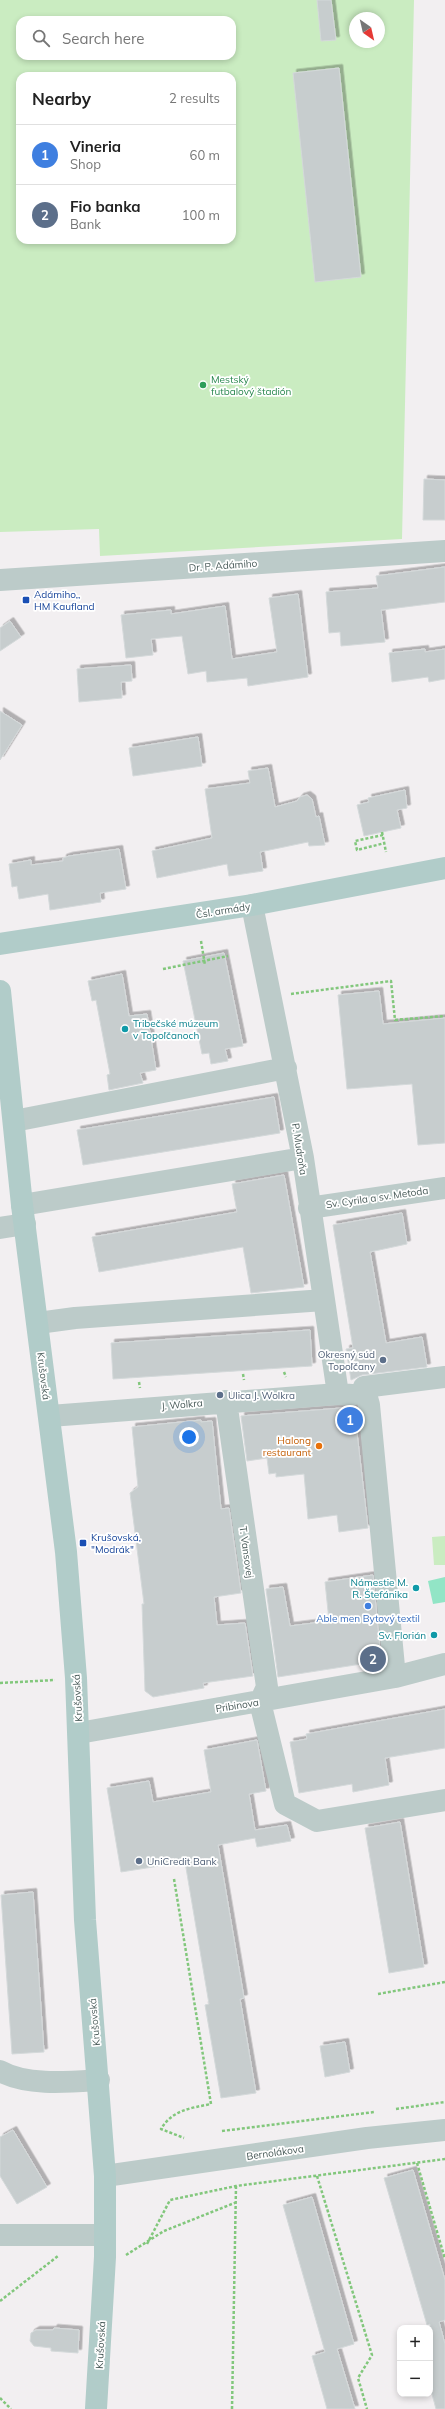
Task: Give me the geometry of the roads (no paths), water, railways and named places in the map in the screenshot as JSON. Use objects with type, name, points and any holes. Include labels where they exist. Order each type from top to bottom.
[{"type":"main road","name":"Čsl. armády","points":[[0,944],[252,905],[445,868]]},
{"type":"main road","name":"Krušovská","points":[[0,991],[24,1215],[66,1552],[79,1733],[85,1920],[105,2176],[104,2235],[96,2409]]},
{"type":"street","name":"Dr. P. Adámiho","points":[[0,580],[445,551]]},
{"type":"street","name":"P. Mudroňa","points":[[252,905],[286,1068],[302,1158],[338,1394]]},
{"type":"street","points":[[14,1121],[286,1068]]},
{"type":"street","points":[[0,1228],[24,1215],[302,1158]]},
{"type":"street","name":"Sv. Cyrila a sv. Metoda","points":[[309,1208],[445,1188]]},
{"type":"street","points":[[38,1323],[74,1318],[324,1300]]},
{"type":"street","points":[[445,1377],[364,1387],[365,1396],[369,1405],[395,1677],[445,1664]]},
{"type":"street","name":"J. Wolkra","points":[[50,1416],[226,1401],[338,1394],[365,1396]]},
{"type":"street","name":"T. Vansovej","points":[[226,1401],[266,1687],[260,1702]]},
{"type":"street","name":"Pribinova","points":[[79,1733],[395,1677]]},
{"type":"street","points":[[260,1702],[285,1804],[317,1820],[445,1800]]},
{"type":"street","points":[[0,2071],[11,2077],[50,2081],[66,2082],[98,2080]]},
{"type":"street","name":"Bernolákova","points":[[105,2176],[367,2138],[445,2130]]},
{"type":"street","points":[[0,2235],[104,2235]]},
{"type":"place","name":"Mestský futbalový štadión","points":[[203,385]]},
{"type":"place","name":"Adámiho,, HM Kaufland","points":[[26,600]]},
{"type":"place","name":"Tribečské múzeum v Topoľčanoch","points":[[125,1029]]},
{"type":"place","name":"Okresný súd Topoľčany","points":[[383,1360]]},
{"type":"place","name":"Ulica J. Wolkra","points":[[220,1395]]},
{"type":"place","name":"Vineria","points":[[350,1420]]},
{"type":"place","name":"Halong restaurant","points":[[319,1446]]},
{"type":"place","name":"Krušovská, \"Modrák\"","points":[[83,1543]]},
{"type":"place","name":"Námestie M. R. Štefánika","points":[[416,1588]]},
{"type":"place","name":"Able men Bytový textil","points":[[368,1606]]},
{"type":"place","name":"Sv. Florián","points":[[434,1635]]},
{"type":"place","name":"Fio banka","points":[[373,1659]]},
{"type":"place","name":"UniCredit Bank","points":[[139,1861]]}]
